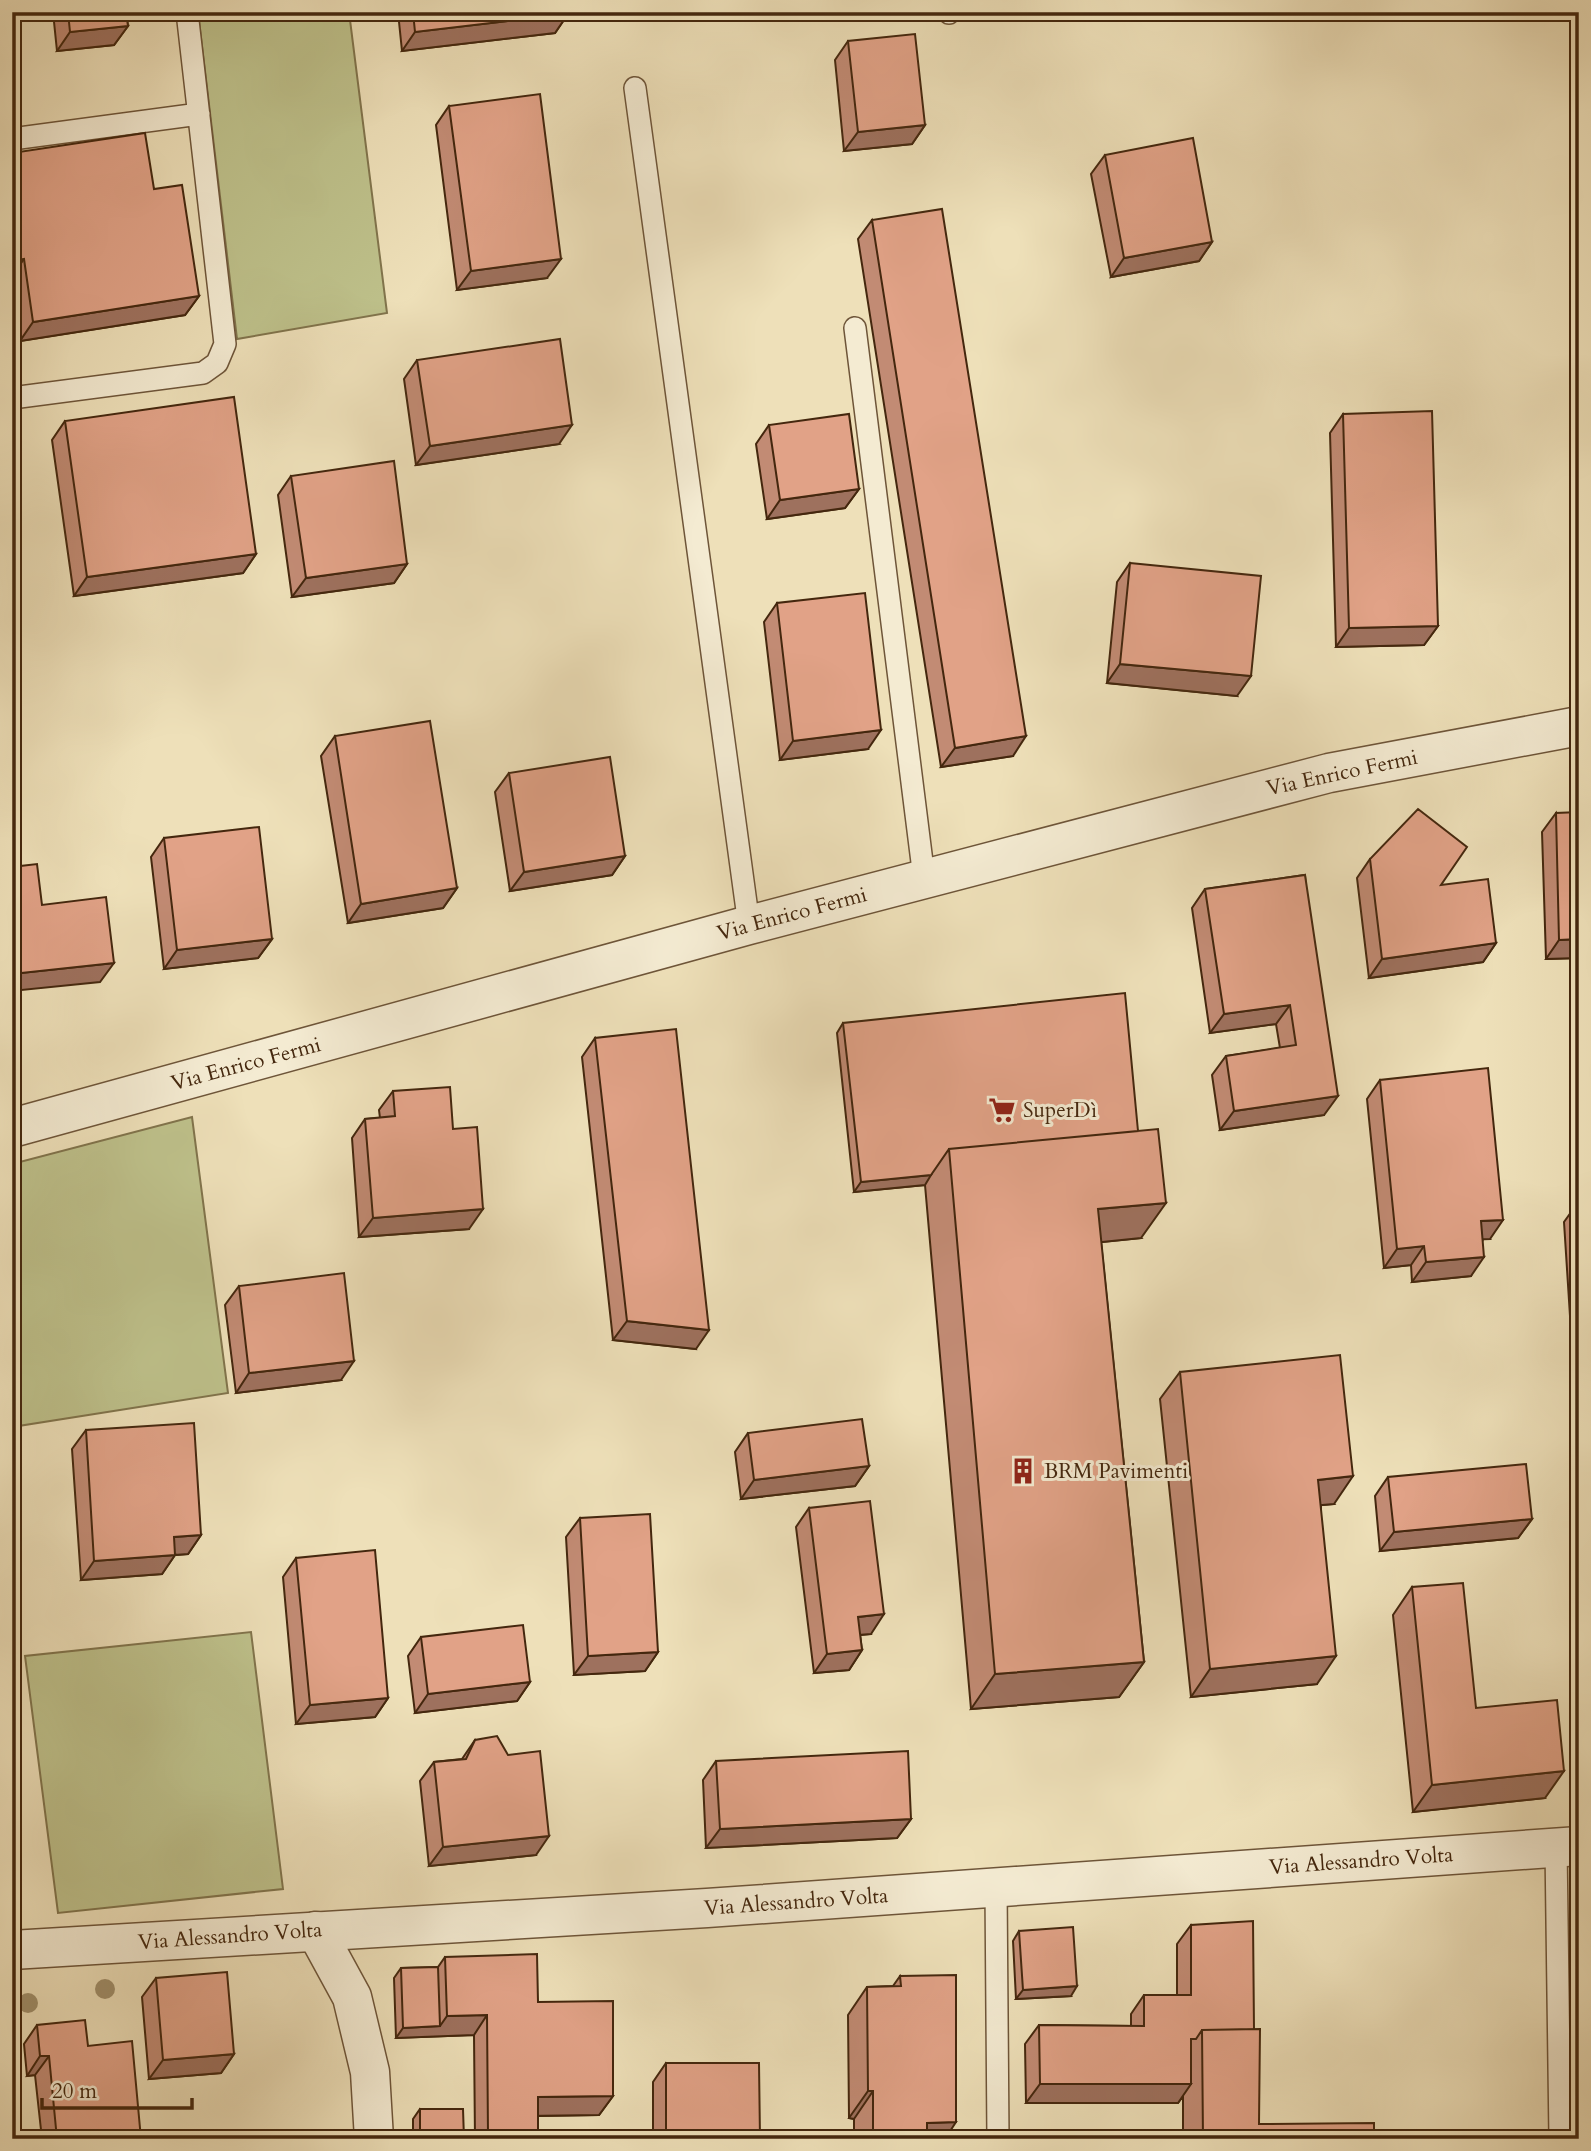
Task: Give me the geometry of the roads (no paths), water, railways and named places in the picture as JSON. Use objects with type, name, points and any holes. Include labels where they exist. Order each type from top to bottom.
[{"type":"street","name":"Via Enrico Fermi","points":[[12,1128],[749,925],[1329,773],[1579,726]]},
{"type":"street","name":"Via Alessandro Volta","points":[[12,1950],[708,1909],[1567,1846]]},
{"type":"street","points":[[316,1931],[352,1997],[370,2073],[374,2139]]},
{"type":"lane","points":[[12,398],[203,373],[217,363],[225,344],[187,12]]},
{"type":"lane","points":[[635,88],[749,925]]},
{"type":"lane","points":[[12,139],[199,114]]},
{"type":"lane","points":[[855,328],[924,878]]},
{"type":"lane","points":[[1560,2139],[1567,1846]]},
{"type":"lane","points":[[996,1887],[998,2139]]},
{"type":"place","name":"SuperDì","points":[[1002,1110]]},
{"type":"place","name":"BRM Pavimenti","points":[[1023,1471]]}]
